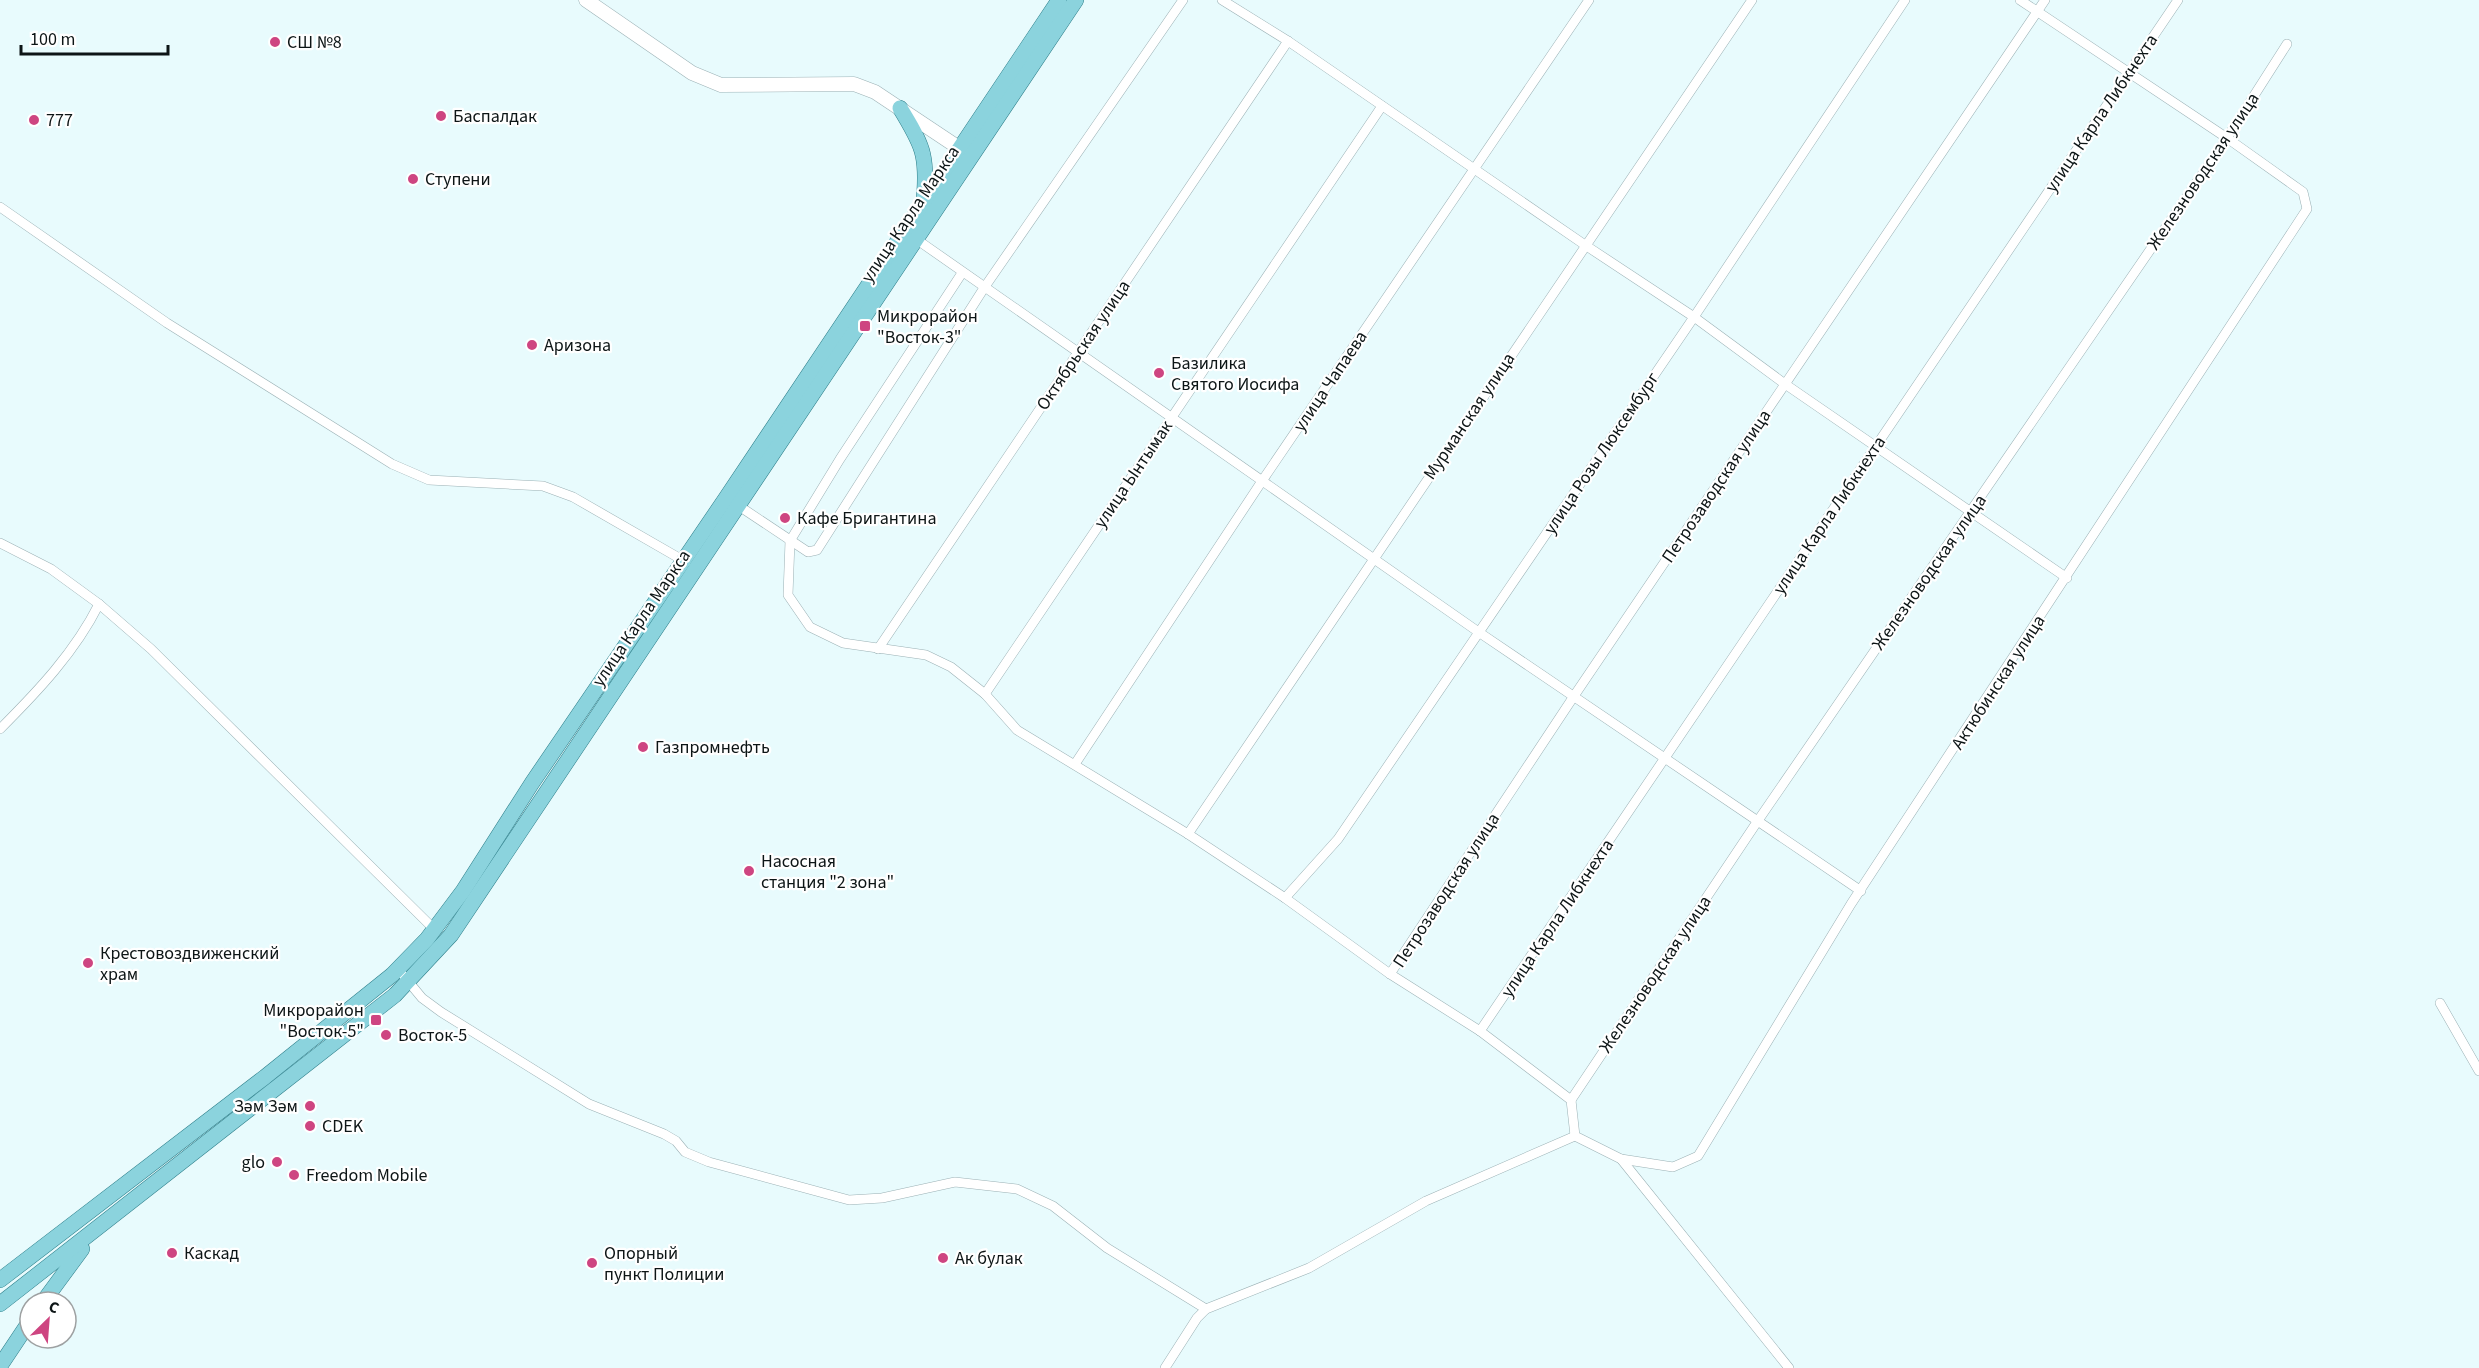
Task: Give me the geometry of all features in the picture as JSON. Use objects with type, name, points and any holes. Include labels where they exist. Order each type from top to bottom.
[{"type":"main road","name":"улица Карла Маркса","points":[[0,1280],[266,1077],[398,969],[434,929],[463,891],[532,783],[684,561],[958,147],[1059,0]]},
{"type":"main road","name":"улица Карла Маркса","points":[[99,1228],[154,1182],[279,1088],[410,981],[451,935],[698,569],[1076,0]]},
{"type":"main road","points":[[900,108],[922,144],[926,166],[924,200]]},
{"type":"main road","points":[[52,1290],[99,1228]]},
{"type":"main road","points":[[0,1304],[99,1228]]},
{"type":"main road","points":[[0,1366],[18,1339]]},
{"type":"street","points":[[586,0],[692,73],[722,85],[854,84],[875,92],[972,157]]},
{"type":"street","points":[[739,506],[808,552],[817,550],[984,288],[1183,0]]},
{"type":"street","points":[[1222,0],[1288,41],[1584,245],[1694,317],[1785,384],[2067,578]]},
{"type":"street","name":"улица Чапаева","points":[[1075,764],[1262,481],[1589,0]]},
{"type":"street","name":"Мурманская улица","points":[[1188,834],[1584,245],[1752,0]]},
{"type":"street","name":"улица Розы Люксембург","points":[[1285,898],[1338,838],[1480,633],[1905,0]]},
{"type":"street","points":[[2019,0],[2227,138]]},
{"type":"street","name":"Петрозаводская улица","points":[[1390,974],[1574,696],[2045,0]]},
{"type":"street","name":"улица Карла Либкнехта","points":[[1480,1031],[2178,0]]},
{"type":"street","name":"Октябрьская улица","points":[[878,649],[1288,41]]},
{"type":"street","name":"Железноводская улица","points":[[1571,1100],[1756,822],[2227,138],[2287,44]]},
{"type":"street","name":"улица Ынтымак","points":[[985,694],[1382,105]]},
{"type":"street","name":"Актюбинская улица","points":[[1622,1159],[1673,1167],[1698,1156],[1861,891],[2307,209],[2303,192],[2227,138]]},
{"type":"street","points":[[0,207],[167,323],[392,464],[429,480],[543,486],[573,497],[698,569]]},
{"type":"street","points":[[916,239],[1480,633],[1861,891]]},
{"type":"street","points":[[962,273],[840,459],[790,541],[788,594],[810,627],[843,643],[926,655],[951,667],[985,694],[1017,730],[1188,834],[1285,898],[1390,974],[1480,1031],[1571,1100],[1575,1136]]},
{"type":"street","points":[[0,543],[51,569],[99,604],[151,649],[434,929]]},
{"type":"street","points":[[0,729],[62,663],[99,604]]},
{"type":"street","points":[[398,969],[422,998],[441,1012],[589,1104],[664,1134],[676,1141],[685,1152],[709,1162],[849,1200],[882,1198],[955,1182],[1017,1189],[1053,1206],[1107,1248],[1206,1309]]},
{"type":"street","points":[[2440,1003],[2479,1071]]},
{"type":"street","points":[[1166,1368],[1197,1318],[1206,1309],[1309,1268],[1426,1201],[1575,1136],[1622,1159],[1789,1368]]},
{"type":"place","name":"СШ №8","points":[[275,42]]},
{"type":"place","name":"Баспалдак","points":[[441,116]]},
{"type":"place","name":"777","points":[[34,120]]},
{"type":"place","name":"Ступени","points":[[413,179]]},
{"type":"place","name":"Микрорайон \"Восток-3\"","points":[[865,326]]},
{"type":"place","name":"Аризона","points":[[532,345]]},
{"type":"place","name":"Базилика Святого Иосифа","points":[[1159,373]]},
{"type":"place","name":"Кафе Бригантина","points":[[785,518]]},
{"type":"place","name":"Газпромнефть","points":[[643,747]]},
{"type":"place","name":"Насосная станция \"2 зона\"","points":[[749,871]]},
{"type":"place","name":"Крестовоздвиженский храм","points":[[88,963]]},
{"type":"place","name":"Микрорайон \"Восток-5\"","points":[[376,1020]]},
{"type":"place","name":"Восток-5","points":[[386,1035]]},
{"type":"place","name":"Зәм Зәм","points":[[310,1106]]},
{"type":"place","name":"CDEK","points":[[310,1126]]},
{"type":"place","name":"glo","points":[[277,1162]]},
{"type":"place","name":"Freedom Mobile","points":[[294,1175]]},
{"type":"place","name":"Каскад","points":[[172,1253]]},
{"type":"place","name":"Ак булак","points":[[943,1258]]},
{"type":"place","name":"Опорный пункт Полиции","points":[[592,1263]]}]
